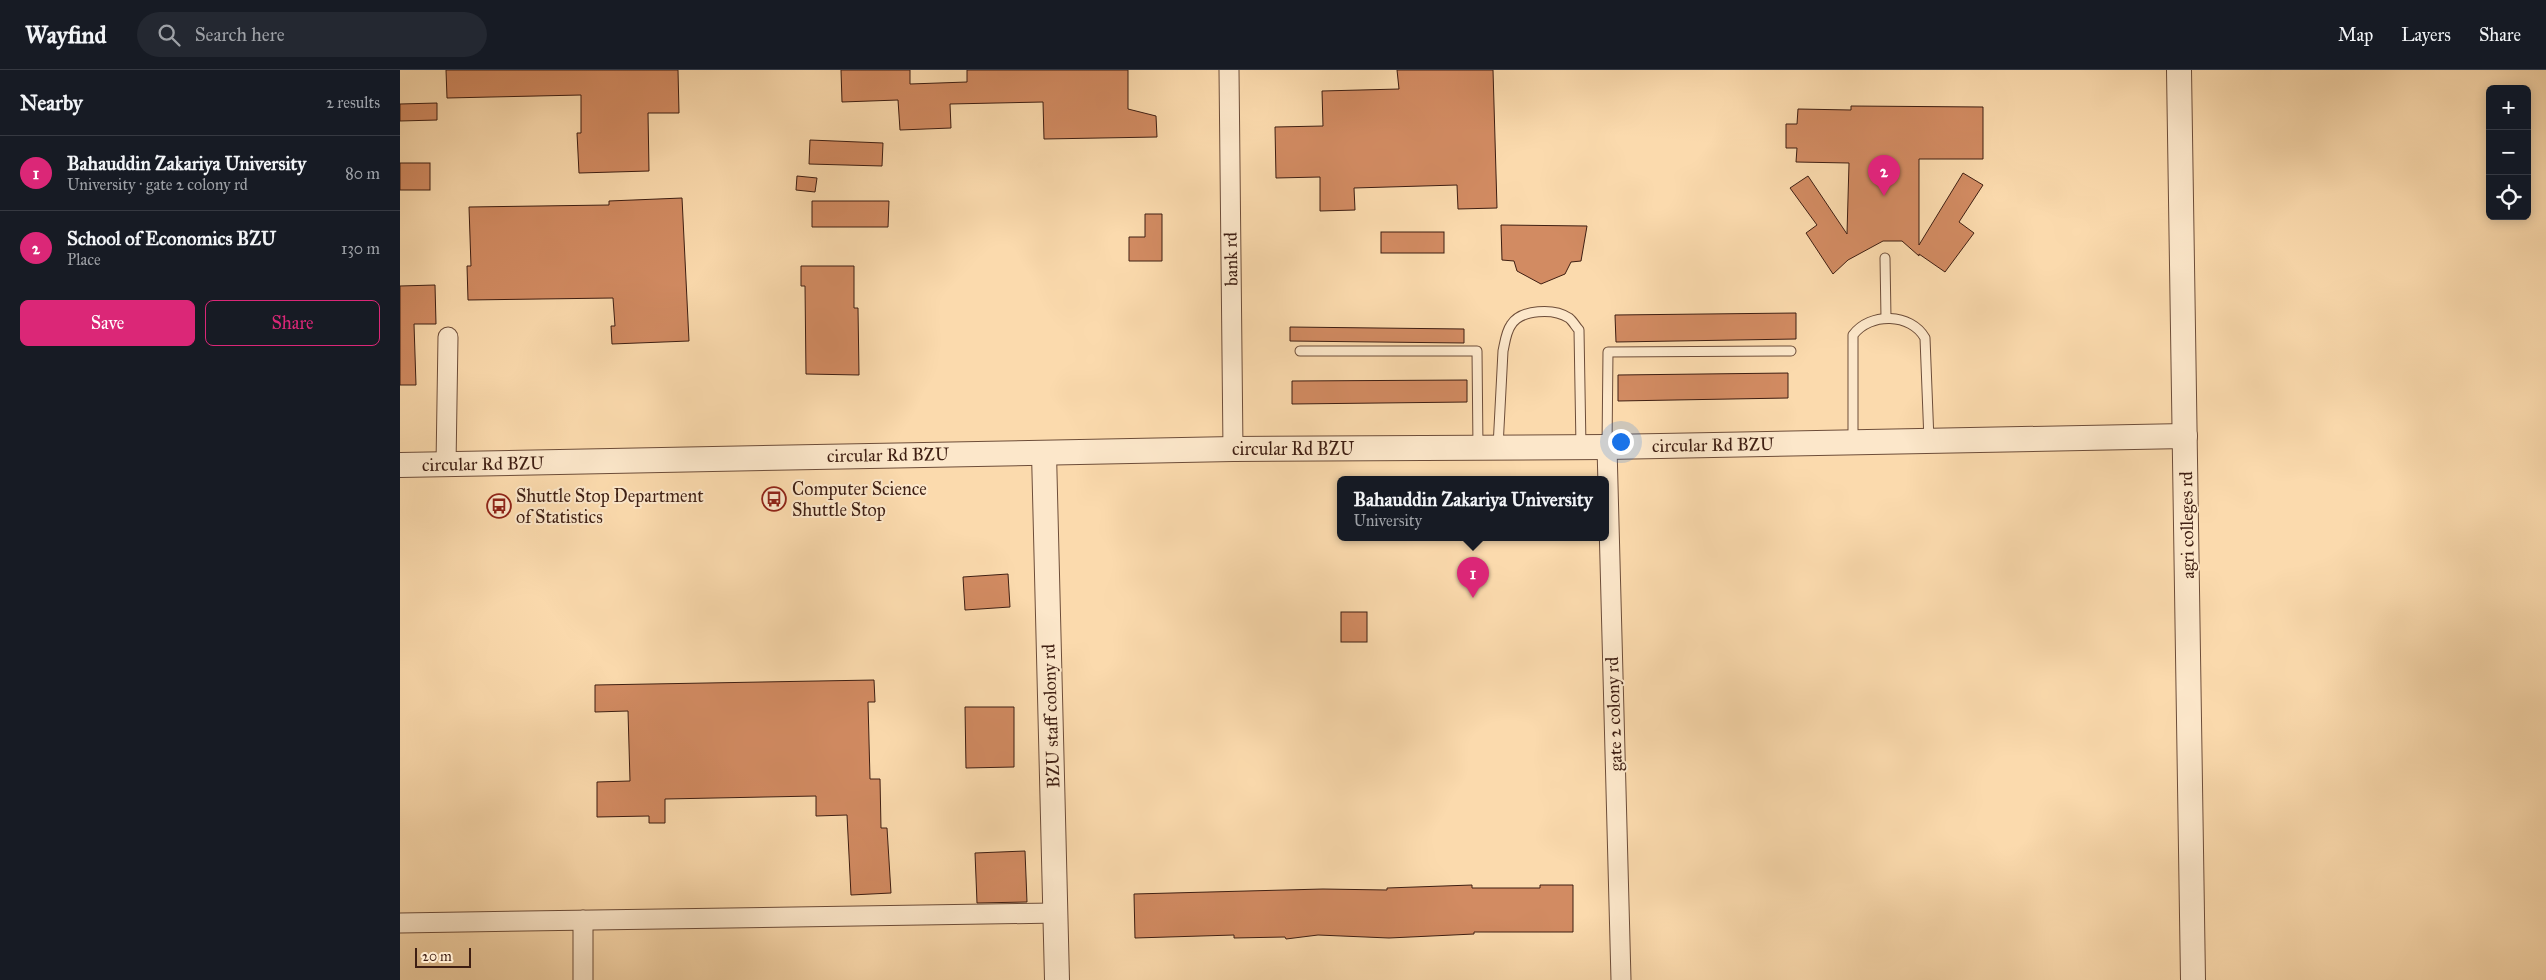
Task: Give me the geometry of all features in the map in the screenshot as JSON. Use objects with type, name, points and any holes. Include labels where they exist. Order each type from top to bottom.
[{"type":"street","name":"bank rd","points":[[1229,70],[1233,449]]},
{"type":"street","name":"agri colleges rd","points":[[2179,70],[2193,980]]},
{"type":"street","points":[[446,465],[448,337]]},
{"type":"street","name":"circular Rd BZU","points":[[400,465],[1233,449],[1581,448],[2186,436]]},
{"type":"street","name":"gate 2 colony rd","points":[[1607,447],[1608,476]]},
{"type":"street","name":"BZU staff colony rd","points":[[1044,453],[1057,913],[1057,980]]},
{"type":"street","name":"gate 2 colony rd","points":[[1609,518],[1622,980]]},
{"type":"street","points":[[400,923],[1057,913]]},
{"type":"street","points":[[583,920],[583,980]]},
{"type":"lane","points":[[1885,258],[1886,318]]},
{"type":"lane","points":[[1488,448],[1506,336],[1511,324],[1521,315],[1535,313],[1557,313],[1570,319],[1579,330],[1581,448]]},
{"type":"lane","points":[[1854,442],[1854,335],[1860,326],[1868,321],[1886,318],[1905,321],[1920,328],[1925,338],[1929,441]]},
{"type":"lane","points":[[1607,447],[1608,352],[1791,350]]},
{"type":"lane","points":[[1300,351],[1477,351],[1488,448]]},
{"type":"building","points":[[446,70],[678,70],[679,113],[648,113],[649,171],[579,173],[577,133],[581,133],[581,95],[447,98]]},
{"type":"building","points":[[841,70],[910,70],[910,84],[967,82],[967,70],[1128,70],[1128,109],[1156,116],[1157,137],[1044,139],[1043,102],[950,104],[951,128],[900,130],[898,100],[842,102]]},
{"type":"building","points":[[1397,70],[1493,70],[1497,208],[1458,209],[1457,185],[1354,188],[1355,210],[1320,211],[1320,177],[1276,178],[1275,127],[1323,126],[1322,91],[1399,89]]},
{"type":"building","points":[[437,103],[437,120],[400,121],[400,104]]},
{"type":"building","points":[[1851,106],[1983,107],[1983,159],[1919,159],[1919,245],[1963,173],[1983,185],[1959,222],[1974,233],[1945,272],[1919,254],[1919,256],[1902,241],[1883,241],[1848,260],[1833,274],[1806,233],[1817,225],[1790,188],[1808,176],[1847,234],[1849,163],[1796,162],[1797,148],[1786,148],[1786,124],[1797,124],[1798,109],[1851,110]]},
{"type":"building","points":[[810,140],[883,143],[882,166],[809,164]]},
{"type":"building","points":[[400,163],[430,163],[430,190],[400,190]]},
{"type":"building","points":[[797,176],[817,178],[815,192],[796,190]]},
{"type":"building","points":[[682,198],[689,341],[612,344],[611,326],[615,326],[613,298],[468,300],[467,266],[471,266],[469,207],[609,205],[609,201]]},
{"type":"building","points":[[812,201],[889,201],[888,227],[812,227]]},
{"type":"building","points":[[1145,214],[1162,214],[1162,261],[1129,261],[1129,237],[1145,237]]},
{"type":"building","points":[[1501,225],[1587,226],[1581,261],[1571,262],[1565,274],[1541,284],[1517,271],[1514,261],[1502,260]]},
{"type":"building","points":[[1381,232],[1444,232],[1444,253],[1381,253]]},
{"type":"building","points":[[801,266],[854,266],[854,308],[858,308],[859,375],[806,374],[805,286],[801,286]]},
{"type":"building","points":[[435,285],[436,324],[414,324],[416,385],[400,385],[400,286]]},
{"type":"building","points":[[1796,313],[1796,339],[1616,342],[1615,315]]},
{"type":"building","points":[[1290,327],[1464,329],[1464,343],[1290,341]]},
{"type":"building","points":[[1788,373],[1788,398],[1618,401],[1618,375]]},
{"type":"building","points":[[1467,380],[1467,402],[1292,404],[1292,381]]},
{"type":"building","points":[[1008,574],[1010,607],[965,610],[963,577]]},
{"type":"building","points":[[1341,612],[1367,612],[1367,642],[1341,642]]},
{"type":"building","points":[[874,680],[875,702],[868,702],[870,779],[880,779],[881,828],[887,828],[891,893],[851,895],[847,815],[816,816],[816,796],[665,799],[665,823],[649,823],[649,816],[597,817],[597,782],[630,781],[628,711],[595,712],[595,685]]},
{"type":"building","points":[[965,707],[1014,707],[1014,767],[966,768]]},
{"type":"building","points":[[1025,851],[1027,902],[977,903],[975,853]]},
{"type":"building","points":[[1472,885],[1472,888],[1540,888],[1540,885],[1573,885],[1573,932],[1474,932],[1474,934],[1389,938],[1318,935],[1286,939],[1285,937],[1234,938],[1234,935],[1135,938],[1134,894],[1323,889],[1387,890],[1387,888]]},
{"type":"place","name":"School of Economics BZU","points":[[1884,196]]},
{"type":"place","name":"Computer Science Shuttle Stop","points":[[774,499]]},
{"type":"place","name":"Shuttle Stop Department of Statistics","points":[[499,506]]},
{"type":"place","name":"Bahauddin Zakariya University","points":[[1473,598]]}]
